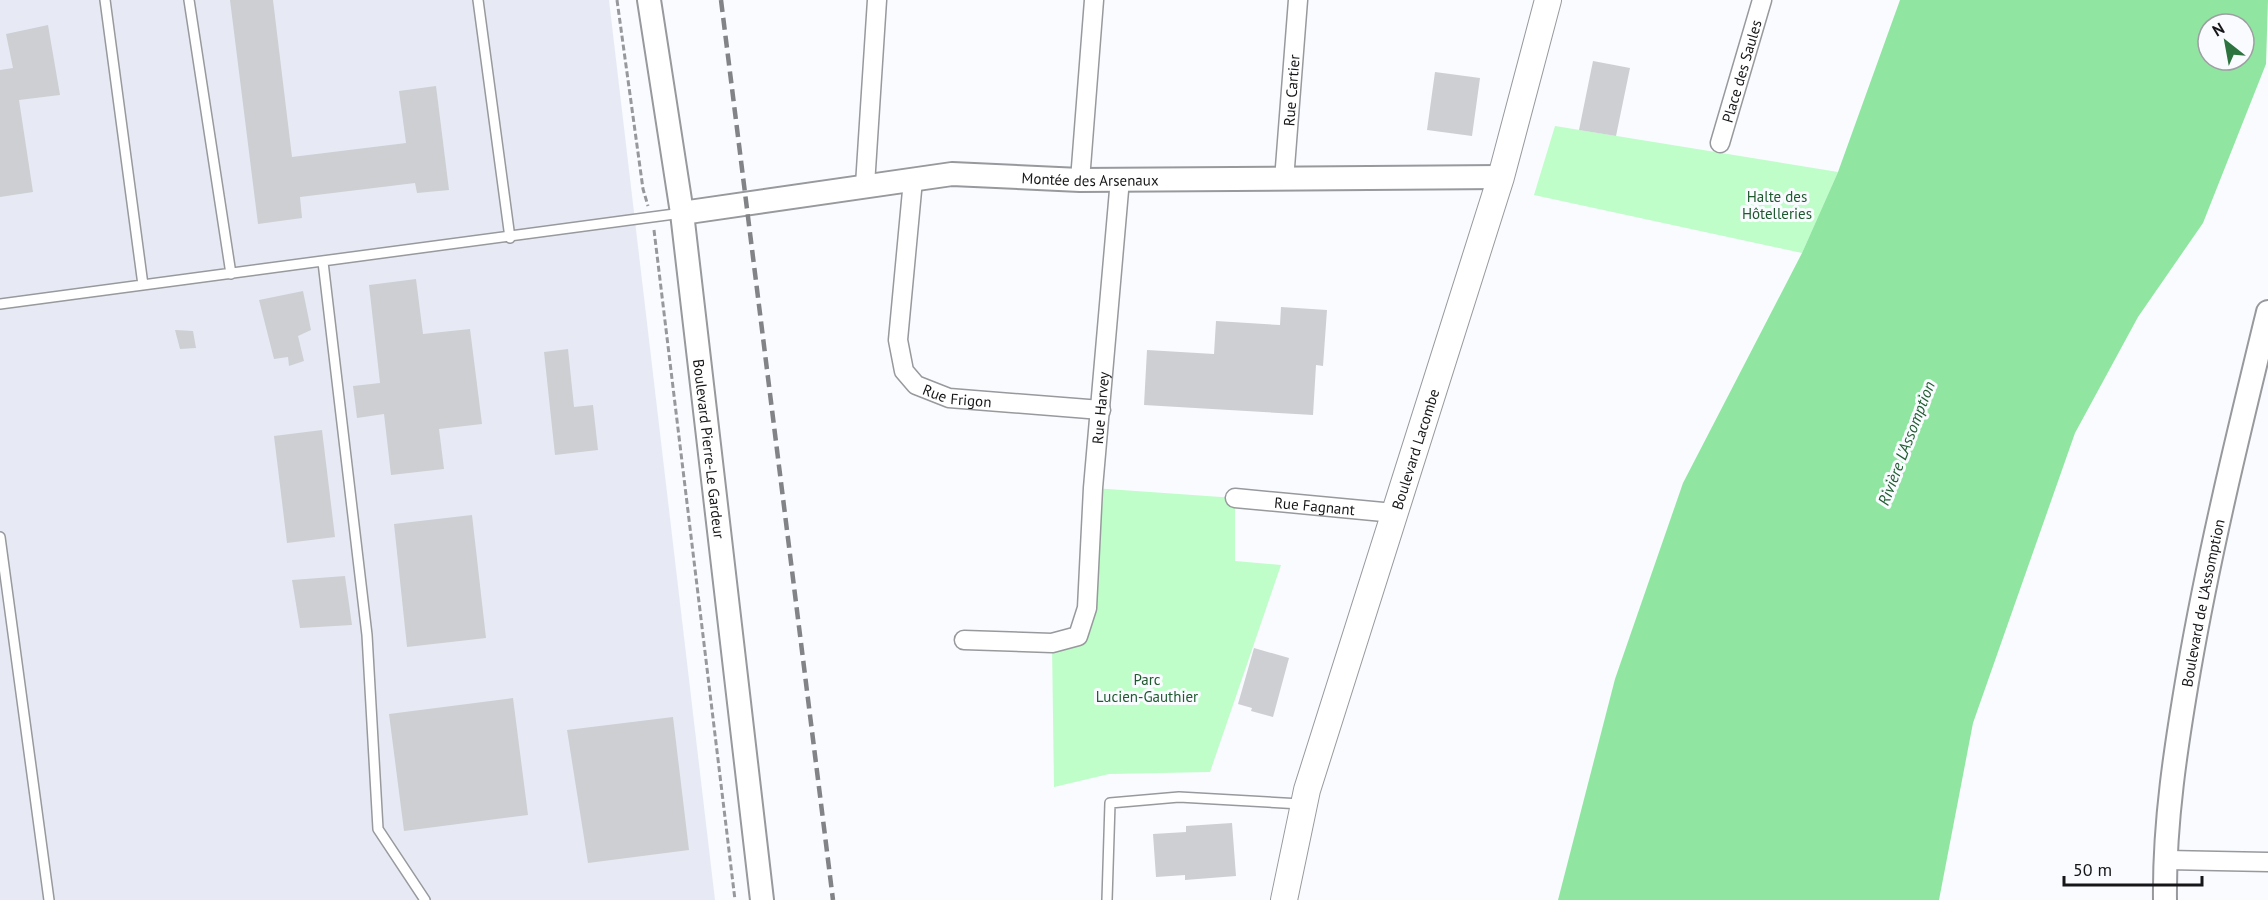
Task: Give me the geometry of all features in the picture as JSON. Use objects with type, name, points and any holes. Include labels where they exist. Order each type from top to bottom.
[{"type":"main road","name":"Boulevard Lacombe","points":[[1284,900],[1304,804],[1501,177],[1548,0]]},
{"type":"street","name":"Boulevard Pierre-Le Gardeur","points":[[649,0],[682,213],[762,900]]},
{"type":"street","points":[[865,186],[877,0]]},
{"type":"street","points":[[1080,180],[1094,0]]},
{"type":"street","name":"Rue Cartier","points":[[1284,180],[1298,0]]},
{"type":"street","name":"Place des Saules","points":[[1720,143],[1762,0]]},
{"type":"street","name":"Montée des Arsenaux","points":[[682,213],[952,174],[1080,180],[1501,177]]},
{"type":"street","name":"Rue Harvey","points":[[964,640],[1052,643],[1078,636],[1087,608],[1093,488],[1120,179]]},
{"type":"street","name":"Rue Frigon","points":[[913,180],[898,340],[904,371],[916,385],[949,398],[1101,410]]},
{"type":"street","name":"Boulevard de L'Assomption","points":[[2165,900],[2175,756],[2201,601],[2223,495],[2268,312]]},
{"type":"street","name":"Rue Fagnant","points":[[1235,498],[1394,513]]},
{"type":"street","points":[[2167,860],[2268,862]]},
{"type":"lane","points":[[105,0],[144,285]]},
{"type":"lane","points":[[189,0],[231,274]]},
{"type":"lane","points":[[478,0],[510,238]]},
{"type":"lane","points":[[0,304],[510,238],[682,213]]},
{"type":"lane","points":[[322,262],[367,635],[378,829],[425,900]]},
{"type":"lane","points":[[0,537],[49,900]]},
{"type":"lane","points":[[1107,900],[1110,803],[1179,797],[1304,804]]},
{"type":"path","points":[[617,0],[643,189],[652,217],[735,900]]},
{"type":"shaded area","points":[[0,0],[609,0],[715,900],[0,900]]},
{"type":"green space","name":"Halte des Hôtelleries","points":[[1555,126],[1838,172],[1802,253],[1534,195]]},
{"type":"green space","name":"Parc Lucien-Gauthier","points":[[1093,488],[1235,498],[1235,561],[1281,565],[1210,772],[1109,774],[1054,787],[1052,643],[1078,635]]},
{"type":"water","name":"Rivière L'Assomption","points":[[1900,0],[2268,0],[2266,64],[2203,223],[2138,317],[2075,433],[1973,723],[1939,900],[1558,900],[1615,679],[1683,483],[1802,253],[1838,172]]},
{"type":"building","points":[[230,0],[273,0],[292,157],[406,143],[399,91],[436,86],[449,190],[417,193],[415,183],[300,197],[302,218],[258,224]]},
{"type":"building","points":[[48,25],[60,95],[19,100],[33,192],[0,197],[0,70],[13,68],[6,34]]},
{"type":"building","points":[[1593,61],[1630,68],[1616,136],[1579,130]]},
{"type":"building","points":[[1435,72],[1480,78],[1472,136],[1427,130]]},
{"type":"building","points":[[416,279],[423,334],[470,329],[482,424],[439,429],[444,469],[391,475],[384,414],[357,418],[353,386],[380,383],[369,285]]},
{"type":"building","points":[[303,291],[311,330],[298,336],[304,361],[289,366],[288,357],[274,359],[259,300]]},
{"type":"building","points":[[1281,307],[1327,310],[1323,366],[1316,365],[1313,415],[1144,405],[1147,350],[1214,354],[1216,321],[1280,325]]},
{"type":"building","points":[[175,330],[193,331],[196,348],[180,349]]},
{"type":"building","points":[[568,349],[574,407],[593,405],[598,450],[555,455],[544,352]]},
{"type":"building","points":[[322,430],[335,537],[287,543],[274,436]]},
{"type":"building","points":[[472,515],[486,638],[407,647],[394,524]]},
{"type":"building","points":[[345,576],[352,625],[300,628],[292,580]]},
{"type":"building","points":[[1254,648],[1289,658],[1273,717],[1251,711],[1252,708],[1238,704]]},
{"type":"building","points":[[513,698],[528,815],[404,831],[389,714]]},
{"type":"building","points":[[673,717],[689,850],[588,863],[567,730]]},
{"type":"building","points":[[1232,823],[1236,876],[1185,880],[1185,875],[1156,877],[1153,834],[1186,832],[1186,826]]},
{"type":"railway","points":[[721,0],[833,900]]}]
